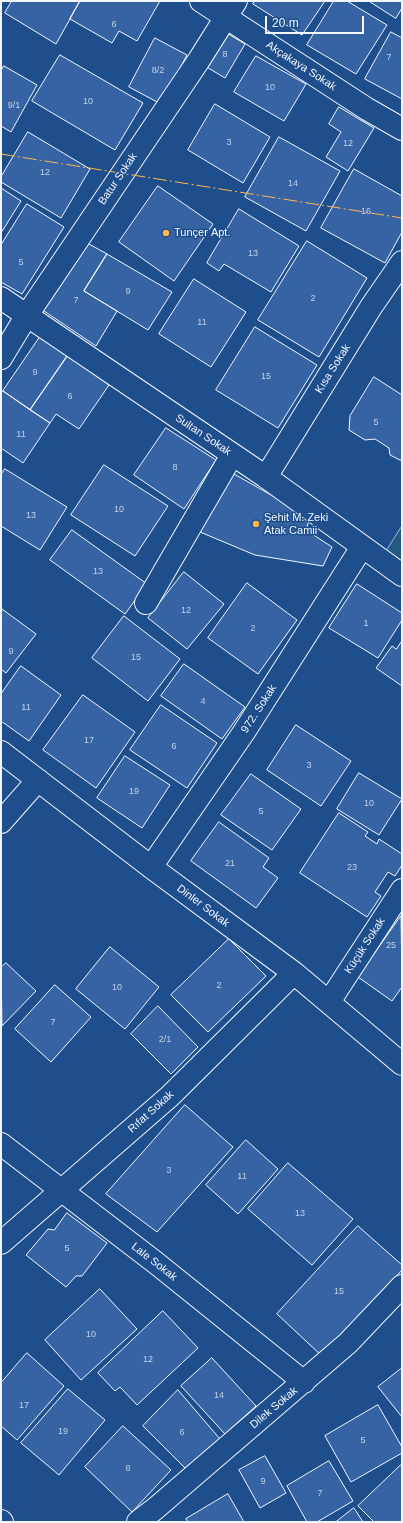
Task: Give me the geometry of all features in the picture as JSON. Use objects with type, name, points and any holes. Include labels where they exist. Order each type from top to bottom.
[{"type":"street","name":"Akçakaya Sokak","points":[[201,1],[231,9],[367,109],[402,129]]},
{"type":"street","name":"Batur Sokak","points":[[1,358],[27,315],[195,67],[231,9]]},
{"type":"street","name":"Kısa Sokak","points":[[266,477],[371,307],[402,262]]},
{"type":"street","name":"Sultan Sokak","points":[[1,298],[266,477],[402,575]]},
{"type":"street","points":[[146,603],[232,455]]},
{"type":"street","name":"972. Sokak","points":[[151,867],[244,732],[362,547]]},
{"type":"street","name":"Dinler Sokak","points":[[1,752],[151,867],[294,973],[402,1064]]},
{"type":"street","points":[[1,822],[38,780]]},
{"type":"street","name":"Küçük Sokak","points":[[329,1002],[402,890]]},
{"type":"street","name":"Rıfat Sokak","points":[[1,1243],[170,1096],[294,973]]},
{"type":"street","name":"Lale Sokak","points":[[1,1144],[156,1263],[304,1382]]},
{"type":"street","name":"Dilek Sokak","points":[[138,1522],[348,1343],[402,1286]]},
{"type":"shaded area","points":[[402,526],[402,566],[384,555]]},
{"type":"building","points":[[12,1],[80,1],[56,44],[5,13]]},
{"type":"building","points":[[80,1],[160,1],[137,41],[119,31],[112,43],[70,19]]},
{"type":"building","points":[[255,1],[325,1],[302,35],[253,4]]},
{"type":"building","points":[[334,1],[347,1],[387,25],[356,74],[307,45]]},
{"type":"building","points":[[369,1],[402,1],[402,8],[396,18]]},
{"type":"building","points":[[225,32],[245,44],[225,78],[205,66]]},
{"type":"building","points":[[391,32],[402,38],[402,99],[365,79]]},
{"type":"building","points":[[155,38],[187,55],[161,104],[129,87]]},
{"type":"building","points":[[60,55],[143,103],[115,150],[32,101]]},
{"type":"building","points":[[256,56],[306,84],[284,121],[234,92]]},
{"type":"building","points":[[4,66],[37,85],[11,132],[1,126],[1,71]]},
{"type":"building","points":[[215,104],[270,137],[243,183],[188,150]]},
{"type":"building","points":[[339,107],[374,128],[348,171],[326,157],[341,132],[329,124]]},
{"type":"building","points":[[28,132],[90,169],[61,218],[1,182],[1,177]]},
{"type":"building","points":[[279,137],[340,171],[306,231],[245,197]]},
{"type":"building","points":[[354,169],[402,196],[402,232],[385,263],[321,228]]},
{"type":"building","name":"Tunçer Apt.","points":[[158,186],[213,224],[174,281],[119,242]]},
{"type":"building","points":[[1,188],[21,201],[1,233]]},
{"type":"building","points":[[27,204],[64,227],[22,294],[1,282],[1,245]]},
{"type":"building","points":[[239,209],[299,246],[271,292],[224,264],[219,271],[207,263]]},
{"type":"building","points":[[307,241],[367,278],[319,357],[258,320]]},
{"type":"building","points":[[89,244],[107,254],[84,291],[117,311],[96,346],[44,311]]},
{"type":"building","points":[[107,254],[172,292],[148,330],[84,291]]},
{"type":"building","points":[[194,279],[246,312],[211,367],[159,334]]},
{"type":"building","points":[[255,327],[317,365],[278,428],[216,390]]},
{"type":"building","points":[[40,337],[68,355],[30,410],[3,391]]},
{"type":"building","points":[[68,355],[109,385],[79,429],[56,414],[50,423],[30,410]]},
{"type":"building","points":[[374,377],[402,395],[402,461],[390,455],[389,448],[375,439],[365,440],[349,430],[350,416]]},
{"type":"building","points":[[3,391],[50,423],[23,463],[1,448],[1,393]]},
{"type":"building","points":[[166,428],[216,460],[184,509],[134,475]]},
{"type":"building","points":[[104,465],[168,506],[135,556],[71,515]]},
{"type":"building","points":[[5,469],[67,507],[40,550],[1,526],[1,475]]},
{"type":"building","name":"Şehit M. Zeki Atak Camii","points":[[234,474],[310,517],[306,530],[332,547],[323,566],[255,555],[200,532]]},
{"type":"building","points":[[72,530],[147,584],[125,614],[50,560]]},
{"type":"building","points":[[184,572],[224,604],[187,649],[148,618]]},
{"type":"building","points":[[247,583],[297,620],[258,674],[208,638]]},
{"type":"building","points":[[357,584],[402,613],[402,620],[378,658],[329,628]]},
{"type":"building","points":[[2,609],[36,634],[6,673],[1,669]]},
{"type":"building","points":[[124,616],[180,659],[148,701],[92,658]]},
{"type":"building","points":[[402,641],[402,686],[376,668],[392,646],[396,649]]},
{"type":"building","points":[[184,664],[245,707],[222,739],[161,696]]},
{"type":"building","points":[[21,666],[61,695],[29,741],[1,721],[1,694]]},
{"type":"building","points":[[83,695],[135,732],[96,788],[43,750]]},
{"type":"building","points":[[161,705],[217,743],[187,788],[130,750]]},
{"type":"building","points":[[296,725],[351,761],[321,806],[267,770]]},
{"type":"building","points":[[125,756],[170,785],[142,828],[97,798]]},
{"type":"building","points":[[359,773],[402,799],[379,835],[337,809]]},
{"type":"building","points":[[251,774],[301,809],[272,850],[221,815]]},
{"type":"building","points":[[339,813],[368,832],[365,836],[377,844],[379,839],[402,854],[402,865],[395,876],[388,872],[375,892],[381,896],[367,917],[300,873]]},
{"type":"building","points":[[219,822],[269,858],[263,867],[278,878],[256,908],[191,861]]},
{"type":"building","points":[[401,916],[402,987],[392,1001],[358,977]]},
{"type":"building","points":[[229,939],[266,976],[208,1032],[171,995]]},
{"type":"building","points":[[110,947],[159,987],[125,1029],[76,989]]},
{"type":"building","points":[[6,963],[36,991],[2,1026],[1,968]]},
{"type":"building","points":[[55,985],[91,1017],[51,1062],[15,1029]]},
{"type":"building","points":[[158,1006],[198,1047],[171,1074],[131,1034]]},
{"type":"building","points":[[185,1105],[233,1147],[157,1232],[106,1194]]},
{"type":"building","points":[[246,1140],[278,1169],[238,1214],[206,1185]]},
{"type":"building","points":[[288,1163],[353,1219],[312,1265],[248,1209]]},
{"type":"building","points":[[67,1213],[107,1243],[82,1276],[76,1276],[66,1287],[26,1255],[48,1229],[54,1230]]},
{"type":"building","points":[[358,1226],[402,1265],[402,1270],[323,1357],[277,1314]]},
{"type":"building","points":[[100,1289],[137,1329],[81,1380],[45,1340]]},
{"type":"building","points":[[163,1311],[198,1348],[137,1405],[120,1387],[115,1391],[98,1373]]},
{"type":"building","points":[[27,1353],[64,1386],[17,1440],[1,1426],[1,1383]]},
{"type":"building","points":[[212,1358],[256,1406],[225,1434],[181,1386]]},
{"type":"building","points":[[402,1368],[402,1417],[378,1387]]},
{"type":"building","points":[[68,1389],[105,1420],[59,1475],[21,1443]]},
{"type":"building","points":[[178,1390],[220,1439],[187,1470],[143,1426]]},
{"type":"building","points":[[378,1405],[402,1447],[402,1453],[351,1482],[325,1436]]},
{"type":"building","points":[[123,1426],[171,1470],[132,1512],[85,1467]]},
{"type":"building","points":[[265,1456],[286,1493],[260,1508],[239,1470]]},
{"type":"building","points":[[329,1461],[353,1501],[317,1522],[307,1522],[287,1486]]},
{"type":"building","points":[[402,1464],[402,1522],[374,1522],[358,1506]]},
{"type":"building","points":[[228,1494],[244,1522],[188,1522],[186,1519]]},
{"type":"building","points":[[354,1508],[363,1522],[336,1522]]},
{"type":"power","points":[[1,154],[402,218]]},
{"type":"place","name":"Tunçer Apt.","points":[[166,233]]},
{"type":"place","name":"Şehit M. Zeki Atak Camii","points":[[256,524]]}]
